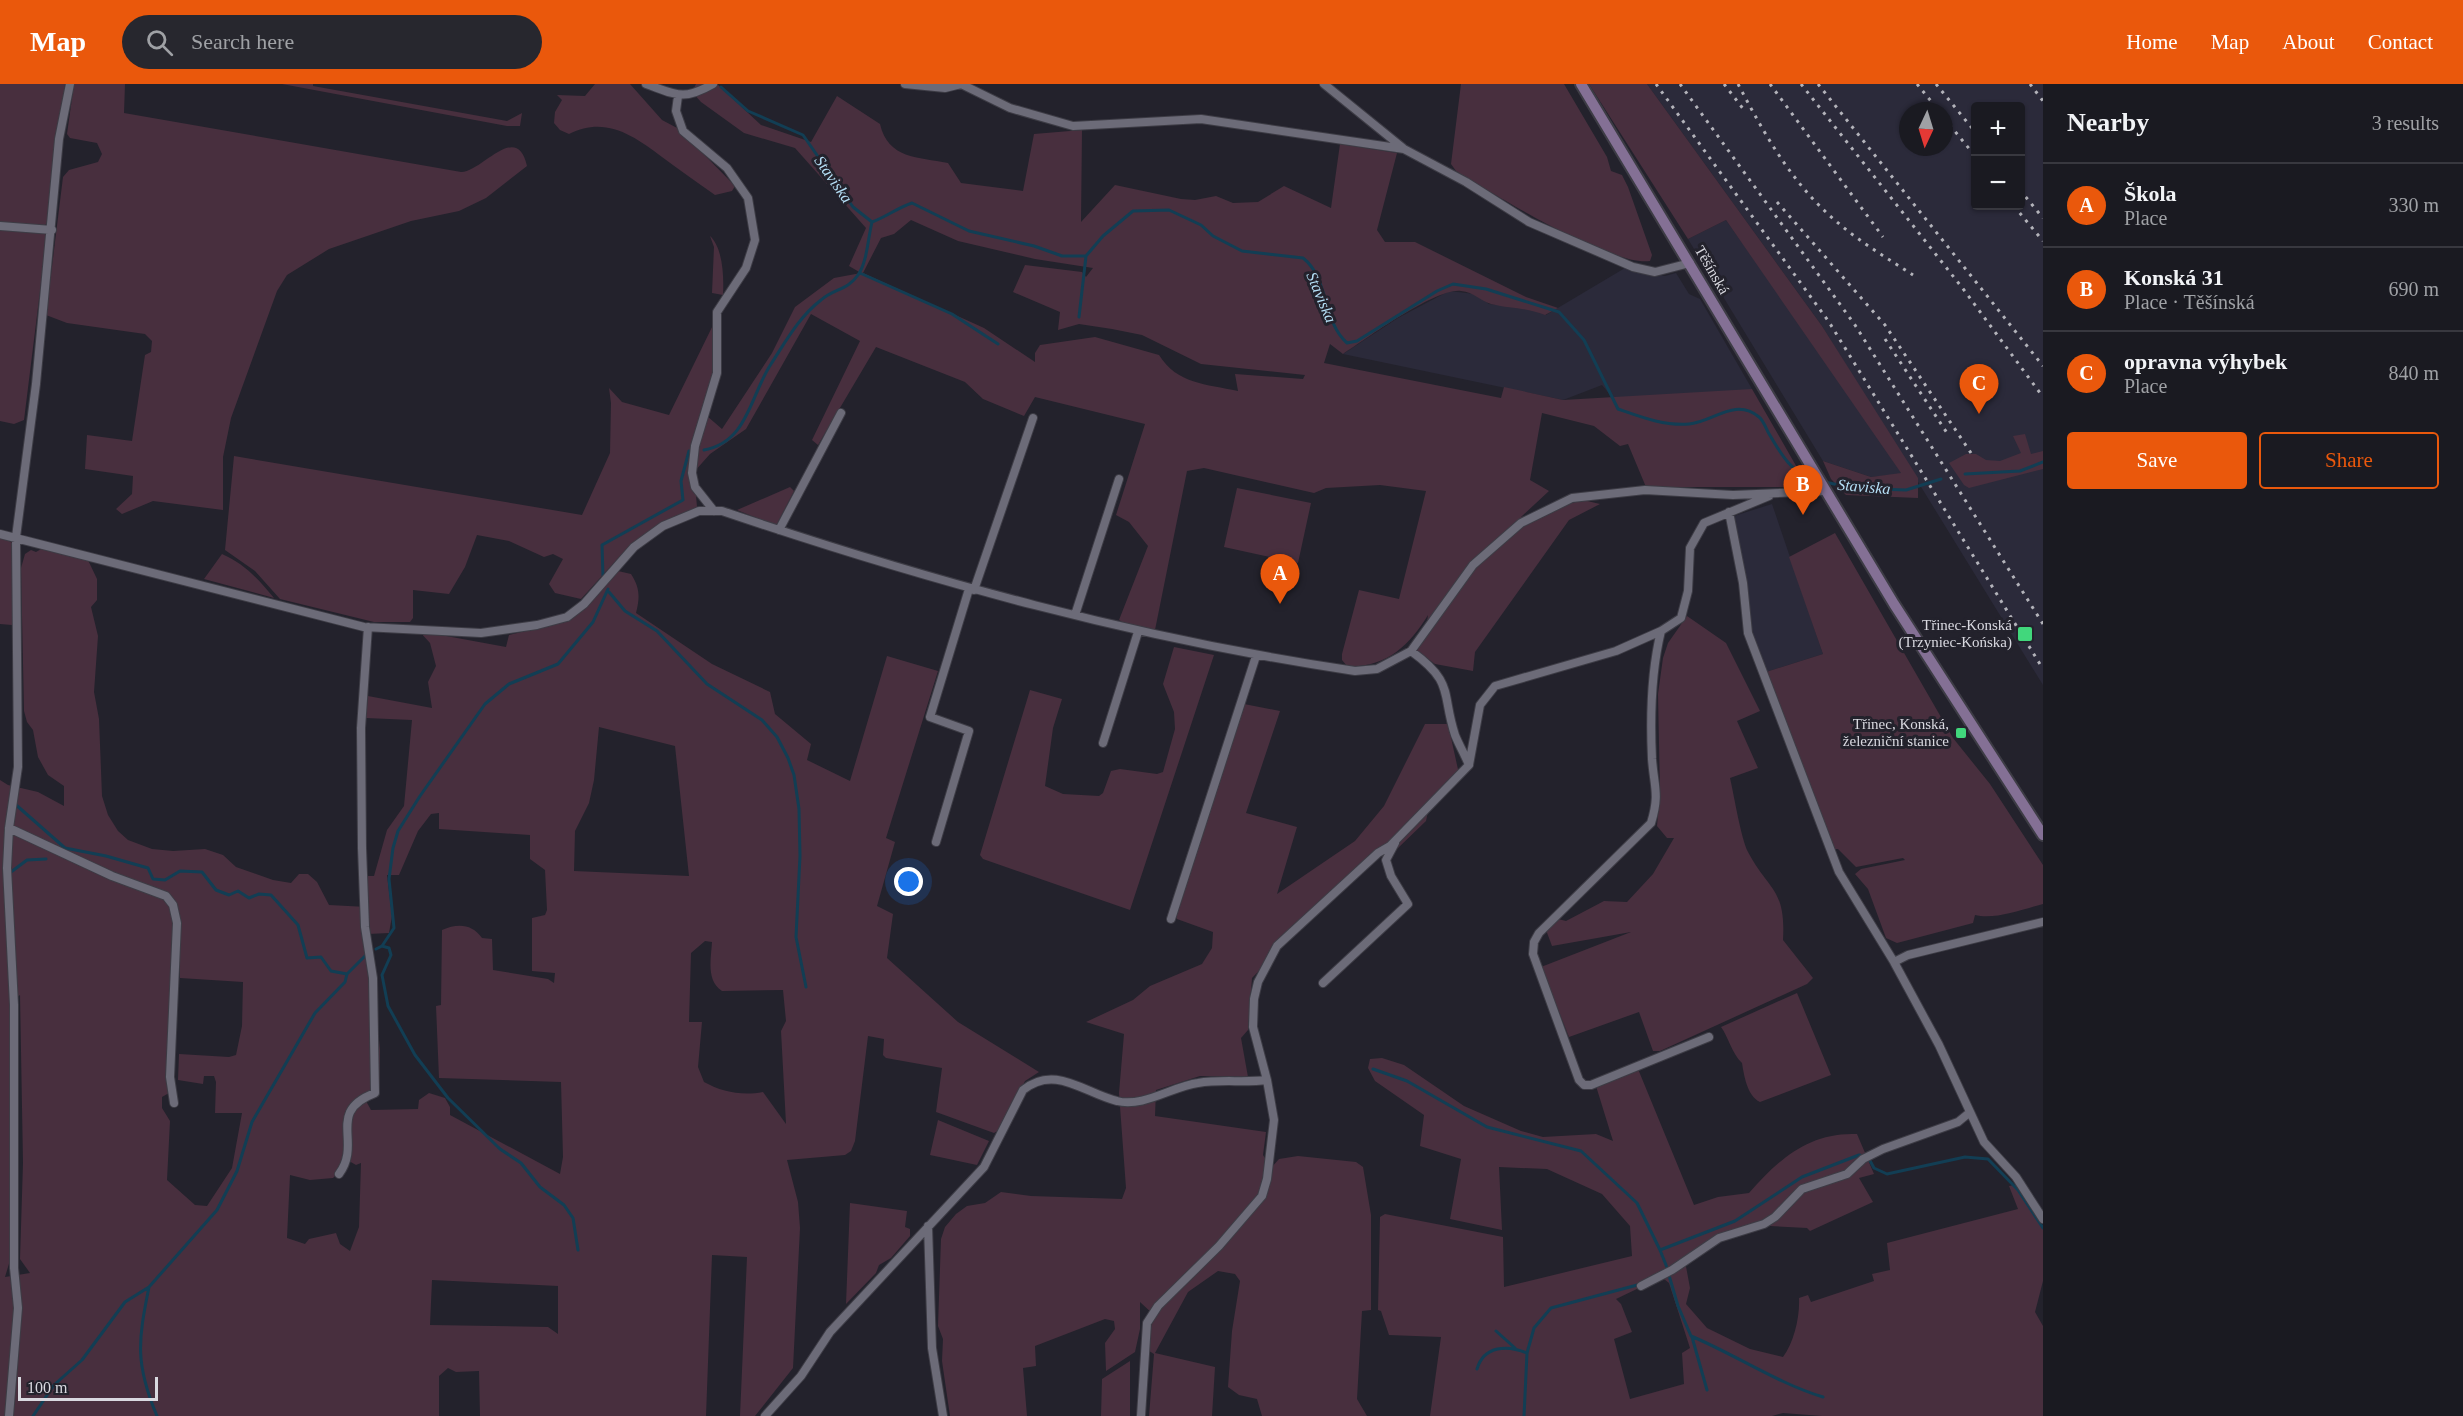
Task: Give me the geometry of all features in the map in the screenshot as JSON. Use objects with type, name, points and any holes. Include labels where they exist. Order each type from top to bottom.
[{"type":"main road","name":"Těšínská","points":[[1581,84],[1935,670],[2043,835]]},
{"type":"street","points":[[9,1416],[18,1308],[14,1268],[14,1005],[7,868],[9,828],[17,776],[16,537],[52,230],[59,139],[70,84]]},
{"type":"street","points":[[646,84],[678,96],[693,95],[713,84]]},
{"type":"street","points":[[905,84],[945,88],[961,84],[1010,108],[1054,123],[1074,126],[1201,118],[1404,149]]},
{"type":"street","points":[[1324,84],[1404,149],[1466,182],[1529,222],[1633,267],[1655,272],[1690,262]]},
{"type":"street","points":[[678,96],[676,111],[683,131],[701,149],[727,168],[748,198],[755,240],[747,268],[717,312],[717,373],[695,446],[692,473],[695,487],[714,511]]},
{"type":"street","points":[[0,226],[52,230]]},
{"type":"street","points":[[779,530],[841,413]]},
{"type":"street","points":[[936,842],[969,731],[930,717],[972,589],[1033,418]]},
{"type":"street","points":[[1075,615],[1119,479]]},
{"type":"street","points":[[0,534],[368,627],[481,633],[537,625],[567,617],[584,604],[612,570],[641,542],[663,526],[699,511],[714,511],[972,589],[1138,632],[1256,656],[1355,671],[1377,669],[1412,651],[1473,565],[1521,523],[1572,498],[1645,490],[1773,494],[1825,491]]},
{"type":"street","points":[[1141,1416],[1148,1323],[1158,1306],[1219,1246],[1262,1196],[1267,1179],[1274,1120],[1267,1080],[1253,1027],[1254,999],[1258,982],[1277,946],[1396,839],[1469,765],[1480,705],[1496,686],[1616,651],[1661,631],[1682,618],[1688,591],[1690,548],[1704,523],[1773,494]]},
{"type":"street","points":[[1729,512],[1743,583],[1748,633],[1839,872],[1894,962],[1939,1045],[1984,1142],[2016,1177],[2043,1219]]},
{"type":"street","points":[[339,1174],[347,1163],[348,1114],[357,1100],[375,1093],[373,978],[365,927],[362,848],[361,728],[368,627]]},
{"type":"street","points":[[1661,631],[1654,659],[1652,760],[1658,801],[1651,823],[1539,933],[1534,942],[1533,954],[1579,1080],[1584,1085],[1591,1085],[1709,1037]]},
{"type":"street","points":[[1103,743],[1138,632]]},
{"type":"street","points":[[1412,651],[1439,676],[1448,697],[1455,734],[1469,765]]},
{"type":"street","points":[[1171,919],[1256,656]]},
{"type":"street","points":[[9,828],[112,876],[166,896],[173,905],[177,923],[170,1077],[174,1103]]},
{"type":"street","points":[[1323,983],[1408,904],[1386,860],[1396,839]]},
{"type":"street","points":[[1894,962],[1908,955],[2043,922]]},
{"type":"street","points":[[765,1416],[801,1376],[830,1332],[984,1167],[1023,1090],[1034,1082],[1047,1077],[1085,1088],[1119,1102],[1141,1100],[1196,1083],[1267,1080]]},
{"type":"street","points":[[1641,1286],[1668,1272],[1719,1238],[1764,1224],[1775,1217],[1802,1189],[1848,1174],[1872,1154],[1958,1122],[1970,1113]]},
{"type":"street","points":[[928,1226],[932,1348],[943,1416]]},
{"type":"shaded area","points":[[0,84],[65,84],[50,222],[43,226],[0,223]]},
{"type":"shaded area","points":[[74,84],[125,84],[124,113],[461,172],[469,170],[507,148],[515,148],[522,153],[527,166],[486,198],[459,211],[411,221],[329,249],[287,275],[277,291],[231,418],[223,457],[223,510],[153,501],[122,514],[116,509],[132,494],[133,476],[85,469],[87,435],[132,441],[145,355],[151,352],[152,341],[145,334],[67,323],[46,315],[63,177],[69,170],[98,162],[102,154],[97,143],[70,138],[67,134]]},
{"type":"shaded area","points":[[282,84],[313,84],[313,86],[507,121],[522,113],[520,126],[507,126]]},
{"type":"shaded area","points":[[595,84],[630,84],[662,120],[679,129],[735,186],[732,191],[715,195],[640,142],[618,130],[595,127],[569,134],[560,130],[554,123],[555,112],[562,100],[557,95],[585,96]]},
{"type":"shaded area","points":[[696,84],[717,84],[761,125],[811,142],[837,96],[880,124],[884,135],[897,150],[915,157],[948,163],[961,183],[1023,191],[1034,134],[1082,130],[1081,222],[1115,185],[1181,199],[1195,200],[1216,196],[1233,203],[1258,202],[1284,186],[1331,208],[1340,144],[1397,153],[1377,230],[1385,242],[1415,242],[1526,297],[1558,308],[1545,315],[1491,304],[1466,292],[1449,292],[1419,305],[1343,354],[1330,344],[1324,363],[1501,398],[1504,387],[1563,400],[1752,389],[1803,478],[1801,487],[1646,487],[1628,444],[1620,446],[1594,426],[1542,413],[1530,480],[1549,491],[1521,517],[1583,500],[1600,504],[1569,520],[1475,652],[1473,671],[1435,664],[1417,651],[1425,636],[1428,615],[1413,636],[1395,653],[1373,663],[1347,666],[1342,660],[1342,654],[1359,590],[1399,599],[1426,491],[1380,485],[1326,488],[1314,493],[1204,468],[1187,471],[1155,630],[1129,626],[1119,620],[1148,546],[1129,522],[1116,515],[1145,424],[1035,397],[1024,416],[983,399],[965,382],[876,347],[818,445],[812,440],[860,341],[811,314],[746,429],[710,454],[694,472],[697,507],[662,524],[631,544],[581,599],[555,593],[549,584],[563,559],[553,554],[544,557],[509,541],[477,535],[465,567],[449,594],[413,590],[413,618],[410,622],[374,622],[280,599],[255,571],[225,550],[234,456],[582,515],[610,453],[609,388],[622,402],[669,415],[715,321],[717,350],[707,416],[722,429],[772,353],[795,307],[834,278],[861,273],[849,266],[866,228],[795,148],[744,133],[701,102],[692,92]],"holes":[[[911,220],[958,241],[1035,259],[1093,268],[1086,277],[1082,272],[1025,265],[1013,292],[1060,312],[1058,330],[1079,324],[1112,329],[1142,335],[1201,364],[1305,375],[1303,379],[1235,374],[1238,391],[1193,381],[1174,372],[1159,355],[1095,337],[1040,345],[1035,353],[1035,362],[984,328],[863,273],[881,238],[894,234]]]},
{"type":"shaded area","points":[[1461,84],[1564,84],[1607,157],[1611,171],[1622,175],[1628,187],[1652,255],[1650,261],[1632,260],[1582,241],[1524,211],[1456,171],[1451,164]]},
{"type":"shaded area","points":[[1589,84],[1647,84],[1822,326],[1918,478],[1918,498],[1846,495],[1831,479],[1823,461],[1871,477],[1901,473],[1726,220],[1688,239]]},
{"type":"shaded area","points":[[1647,84],[2043,84],[2043,685],[1822,326]]},
{"type":"shaded area","points":[[1726,220],[1835,374],[1902,474],[1871,477],[1823,461],[1688,239]]},
{"type":"shaded area","points":[[0,228],[46,232],[47,235],[24,420],[14,424],[0,421]]},
{"type":"shaded area","points":[[710,236],[720,255],[723,295],[712,293],[714,247]]},
{"type":"shaded area","points":[[1625,268],[1665,276],[1676,273],[1689,294],[1700,299],[1752,389],[1692,423],[1621,408],[1602,385],[1563,400],[1343,354],[1398,318],[1449,291],[1475,294],[1489,304],[1525,307],[1546,315]]},
{"type":"shaded area","points":[[2025,434],[2031,454],[2043,451],[2043,469],[1969,488],[1964,485],[1949,463],[1966,454],[1976,454],[1986,460],[2000,461],[2021,453],[2013,436]]},
{"type":"shaded area","points":[[790,487],[794,491],[776,526],[737,510]]},
{"type":"shaded area","points":[[1237,488],[1311,503],[1298,563],[1224,547]]},
{"type":"shaded area","points":[[1772,504],[1823,654],[1766,672],[1750,631],[1734,516]]},
{"type":"shaded area","points":[[1835,533],[1953,738],[1990,784],[2043,865],[2043,904],[2000,915],[1975,915],[1973,923],[1897,943],[1886,938],[1868,889],[1855,874],[1861,869],[1905,860],[1903,858],[1856,867],[1838,849],[1834,849],[1766,672],[1823,654],[1789,557]]},
{"type":"shaded area","points":[[0,537],[13,543],[15,622],[12,625],[0,624]]},
{"type":"shaded area","points":[[43,548],[87,558],[97,579],[97,600],[91,607],[98,636],[94,692],[99,719],[102,796],[108,815],[118,831],[128,840],[152,849],[173,851],[205,849],[223,855],[236,867],[273,880],[291,883],[299,874],[308,874],[317,882],[329,905],[367,907],[368,876],[374,876],[387,830],[404,806],[412,720],[366,718],[368,696],[432,708],[428,682],[436,666],[430,643],[419,631],[506,647],[509,635],[550,625],[578,614],[618,571],[631,574],[638,593],[636,613],[712,664],[770,692],[775,714],[811,744],[807,760],[850,781],[887,656],[938,671],[886,838],[895,842],[877,906],[893,914],[887,958],[958,1022],[1039,1072],[1025,1081],[1001,1129],[994,1133],[936,1112],[942,1068],[886,1058],[883,1055],[884,1039],[868,1036],[855,1141],[851,1151],[845,1155],[787,1160],[798,1202],[800,1228],[793,1368],[755,1416],[740,1416],[747,1257],[712,1255],[706,1416],[480,1416],[479,1371],[456,1372],[448,1368],[439,1376],[439,1416],[0,1416],[0,780],[8,785],[38,792],[64,806],[64,786],[48,775],[38,757],[33,730],[27,722],[24,711],[21,568],[25,554],[31,550],[36,552]],"holes":[[[599,727],[675,746],[689,876],[574,871],[575,831],[589,803],[594,780]],[[439,813],[439,829],[530,835],[530,859],[545,870],[547,910],[545,915],[532,918],[532,971],[555,973],[554,983],[548,979],[493,970],[492,939],[482,938],[474,930],[464,926],[442,930],[441,1005],[436,1006],[439,1078],[561,1082],[563,1157],[560,1174],[450,1115],[450,1107],[445,1098],[429,1093],[419,1100],[418,1109],[371,1110],[366,1101],[354,1109],[352,1116],[349,1161],[356,1165],[361,1163],[359,1227],[350,1251],[340,1244],[336,1233],[309,1239],[305,1244],[287,1238],[290,1175],[310,1180],[333,1178],[337,1174],[344,1155],[348,1108],[356,1098],[379,1090],[380,1050],[368,934],[389,933],[392,916],[387,875],[399,875],[418,831],[431,814]],[[179,919],[180,978],[243,982],[242,1026],[236,1055],[229,1057],[179,1054],[178,1080],[203,1084],[204,1076],[214,1076],[216,1082],[215,1113],[242,1113],[232,1168],[207,1206],[195,1205],[167,1180],[170,1121],[162,1108],[162,1097],[169,1093],[175,935]],[[705,941],[712,942],[712,976],[717,987],[722,991],[783,990],[786,1021],[781,1031],[786,1124],[763,1092],[747,1094],[732,1092],[704,1082],[698,1067],[702,1022],[689,1022],[691,953]],[[20,995],[23,1163],[20,1259],[30,1273],[5,1277],[11,1257],[9,1123],[12,1007],[9,1003]],[[432,1280],[558,1286],[558,1334],[548,1327],[430,1325]]]},
{"type":"shaded area","points":[[222,554],[257,578],[274,598],[204,579]]},
{"type":"shaded area","points":[[1687,616],[1726,643],[1760,711],[1737,721],[1758,768],[1730,778],[1745,846],[1755,865],[1779,899],[1782,910],[1783,940],[1813,978],[1807,984],[1660,1051],[1653,1051],[1639,1012],[1569,1037],[1541,967],[1631,932],[1552,946],[1546,930],[1558,919],[1566,921],[1604,901],[1627,902],[1653,874],[1674,838],[1667,838],[1657,826],[1660,793],[1658,694],[1663,658],[1668,643]]},
{"type":"shaded area","points":[[1174,647],[1214,655],[1130,910],[983,859],[980,855],[1030,690],[1062,699],[1053,728],[1045,786],[1063,794],[1099,796],[1103,793],[1111,771],[1120,769],[1157,774],[1163,772],[1175,729],[1174,712],[1163,684]]},
{"type":"shaded area","points":[[1244,704],[1280,711],[1246,813],[1297,827],[1277,894],[1355,841],[1384,806],[1425,724],[1448,724],[1459,774],[1429,807],[1426,821],[1398,848],[1377,850],[1252,978],[1248,1030],[1241,1038],[1248,1077],[1200,1076],[1156,1090],[1155,1116],[1266,1132],[1263,1155],[1271,1168],[1279,1159],[1298,1156],[1356,1162],[1363,1167],[1371,1215],[1371,1310],[1362,1311],[1357,1399],[1367,1416],[1262,1416],[1257,1399],[1239,1395],[1228,1387],[1232,1331],[1240,1281],[1235,1274],[1218,1271],[1188,1292],[1155,1353],[1215,1367],[1212,1416],[1149,1416],[1154,1354],[1146,1349],[1154,1315],[1140,1302],[1140,1329],[1135,1352],[1106,1371],[1105,1343],[1115,1329],[1114,1321],[1105,1319],[1035,1346],[1036,1366],[1023,1368],[1027,1416],[950,1416],[942,1361],[943,1339],[938,1326],[941,1239],[945,1227],[956,1214],[967,1206],[985,1203],[1001,1192],[1031,1196],[1122,1199],[1126,1188],[1119,1093],[1124,1034],[1086,1022],[1133,1000],[1150,986],[1202,964],[1212,948],[1213,932],[1177,919],[1175,914]]},
{"type":"shaded area","points":[[1797,993],[1831,1075],[1760,1102],[1749,1090],[1742,1063],[1735,1055],[1721,1027]]},
{"type":"shaded area","points":[[1382,1058],[1404,1065],[1464,1106],[1521,1131],[1543,1137],[1596,1134],[1613,1141],[1596,1086],[1638,1069],[1694,1205],[1718,1197],[1749,1193],[1772,1169],[1796,1150],[1824,1138],[1857,1134],[1874,1174],[1859,1178],[1873,1202],[1810,1231],[1807,1228],[1749,1225],[1717,1237],[1685,1261],[1690,1288],[1686,1304],[1707,1328],[1750,1349],[1783,1357],[1796,1329],[1799,1298],[1808,1295],[1811,1302],[1874,1281],[1872,1274],[1890,1270],[1887,1243],[2018,1209],[2009,1186],[2019,1184],[2043,1227],[2043,1281],[2035,1312],[2043,1326],[2043,1416],[1822,1416],[1783,1413],[1772,1416],[1430,1416],[1441,1337],[1389,1335],[1381,1311],[1378,1310],[1380,1217],[1385,1214],[1503,1237],[1504,1287],[1632,1256],[1630,1226],[1602,1194],[1547,1169],[1499,1167],[1502,1230],[1450,1219],[1461,1159],[1420,1146],[1424,1115],[1375,1081],[1368,1068],[1370,1059]],"holes":[[[1664,1279],[1669,1283],[1690,1348],[1682,1353],[1684,1384],[1630,1399],[1614,1339],[1632,1332],[1621,1304],[1616,1299]]]},
{"type":"shaded area","points":[[938,1120],[989,1141],[977,1165],[930,1155]]},
{"type":"shaded area","points":[[850,1203],[907,1211],[905,1227],[910,1229],[910,1236],[891,1258],[879,1265],[876,1273],[846,1304]]},
{"type":"shaded area","points":[[1130,1361],[1130,1416],[1101,1416],[1102,1379]]},
{"type":"waterway","name":"Staviska","points":[[721,87],[748,111],[803,135],[853,207],[872,222],[912,203],[969,231],[1034,246],[1062,256],[1086,256],[1103,236],[1133,211],[1169,210],[1201,225],[1213,236],[1242,251],[1303,258],[1317,277],[1333,323],[1347,343],[1357,341],[1437,291],[1453,284],[1486,289],[1559,312],[1584,340],[1618,409],[1671,424],[1698,422],[1733,410],[1750,411],[1762,420],[1777,447],[1793,468],[1815,480]]},
{"type":"waterway","points":[[704,450],[719,445],[739,428],[771,364],[806,314],[826,296],[850,284],[858,275],[865,257],[872,222]]},
{"type":"waterway","points":[[1079,317],[1086,256]]},
{"type":"waterway","points":[[860,273],[952,314],[998,344]]},
{"type":"waterway","points":[[603,576],[602,545],[683,500],[681,481],[689,451]]},
{"type":"waterway","name":"Staviska","points":[[1965,474],[2020,471],[2043,462]]},
{"type":"waterway","name":"Staviska","points":[[1825,482],[1852,488],[1906,490],[1941,479]]},
{"type":"waterway","points":[[376,949],[382,946],[394,928],[389,879],[393,848],[398,831],[420,796],[485,704],[509,684],[558,664],[593,622],[608,589]]},
{"type":"waterway","points":[[609,592],[625,611],[657,631],[707,684],[762,720],[777,737],[788,758],[794,775],[799,809],[800,856],[796,937],[806,987]]},
{"type":"waterway","points":[[15,804],[65,848],[106,856],[148,868],[153,879],[165,880],[180,871],[202,872],[216,890],[229,895],[238,891],[249,898],[259,894],[271,895],[298,925],[307,958],[321,957],[331,971],[347,974]]},
{"type":"waterway","points":[[11,872],[27,860],[46,859]]},
{"type":"waterway","points":[[382,946],[389,948],[391,955],[382,975],[388,1006],[415,1055],[448,1098],[500,1149],[521,1163],[540,1187],[564,1205],[573,1218],[578,1250]]},
{"type":"waterway","points":[[33,1416],[54,1385],[82,1360],[125,1302],[149,1287],[217,1210],[237,1171],[252,1122],[315,1013],[345,982],[347,974],[368,953]]},
{"type":"waterway","points":[[1373,1069],[1407,1081],[1487,1127],[1581,1151],[1637,1203],[1660,1250]]},
{"type":"waterway","points":[[1668,1270],[1660,1250],[1735,1221],[1802,1177],[1859,1155],[1868,1157],[1874,1168],[1887,1174],[1965,1157],[1988,1159],[2018,1190],[2043,1228]]},
{"type":"waterway","points":[[1668,1272],[1678,1306],[1691,1336],[1773,1377],[1823,1397]]},
{"type":"waterway","points":[[1524,1416],[1527,1353],[1534,1328],[1551,1308],[1641,1284]]},
{"type":"waterway","points":[[149,1287],[141,1352],[145,1382],[157,1416]]},
{"type":"waterway","points":[[1496,1331],[1515,1348]]},
{"type":"waterway","points":[[1692,1337],[1707,1390]]},
{"type":"waterway","points":[[1477,1369],[1480,1361],[1491,1351],[1505,1348],[1527,1353]]},
{"type":"railway","points":[[1656,84],[1829,322],[2043,669]]},
{"type":"railway","points":[[1680,84],[1855,325],[2043,624]]},
{"type":"railway","points":[[1724,84],[1744,110]]},
{"type":"railway","points":[[1738,84],[1769,140],[1806,192],[1846,229],[1913,275]]},
{"type":"railway","points":[[1770,84],[1883,237]]},
{"type":"railway","points":[[1801,84],[1964,290],[2043,397]]},
{"type":"railway","points":[[1818,84],[2043,366]]},
{"type":"railway","points":[[1917,84],[1932,102]]},
{"type":"railway","points":[[1936,84],[1971,127]]},
{"type":"railway","points":[[2030,84],[2043,101]]},
{"type":"railway","points":[[1953,129],[1975,156]]},
{"type":"railway","points":[[2025,196],[2043,218]]},
{"type":"railway","points":[[1777,202],[1885,325],[1971,453]]},
{"type":"railway","points":[[2017,210],[2043,241]]},
{"type":"railway","points":[[1885,339],[1949,436]]},
{"type":"place","name":"opravna výhybek","points":[[1979,414]]},
{"type":"place","name":"Konská 31","points":[[1803,515]]},
{"type":"place","name":"Škola","points":[[1280,604]]},
{"type":"place","name":"Třinec-Konská (Trzyniec-Końska)","points":[[2025,634]]},
{"type":"place","name":"Třinec, Konská, železniční stanice","points":[[1961,733]]}]
